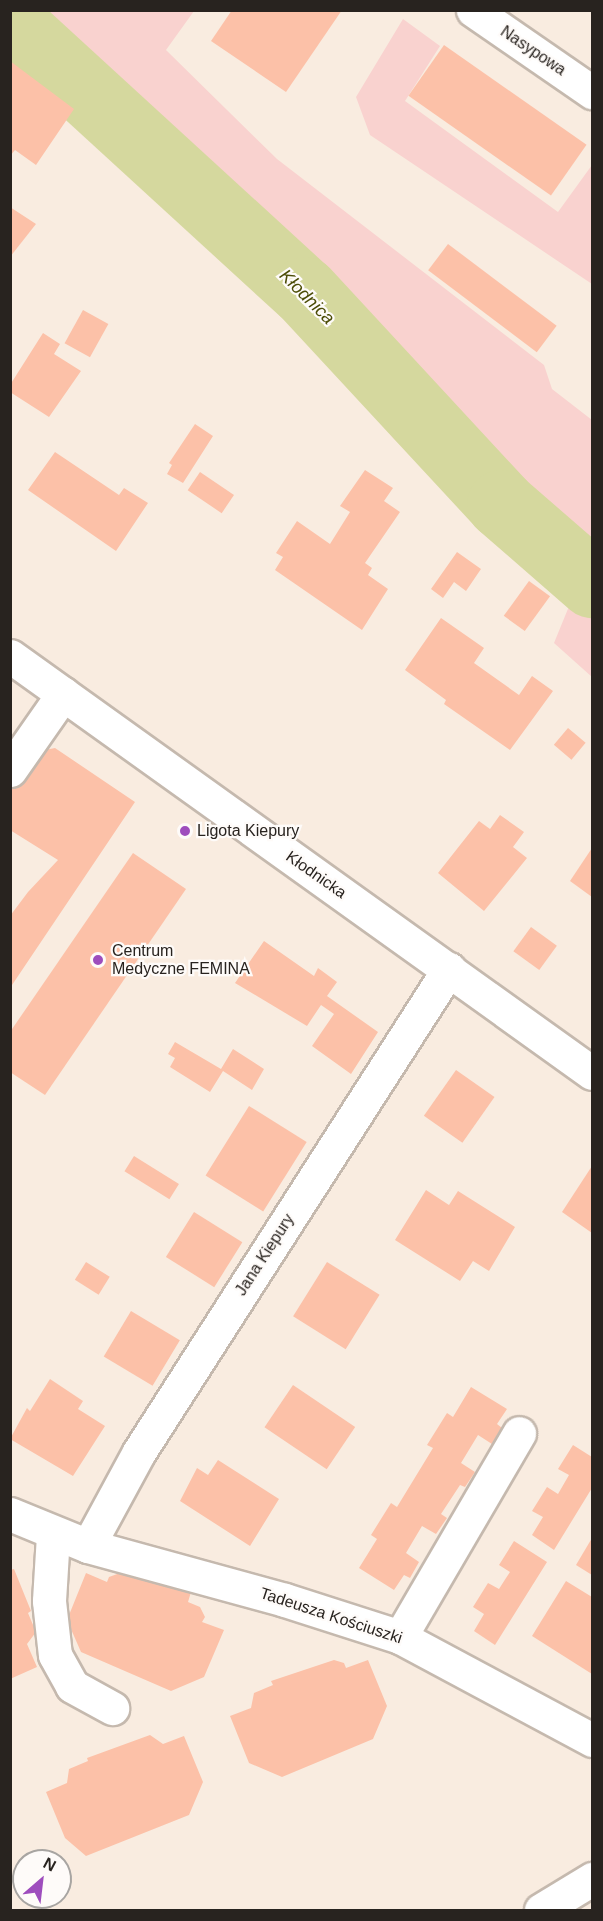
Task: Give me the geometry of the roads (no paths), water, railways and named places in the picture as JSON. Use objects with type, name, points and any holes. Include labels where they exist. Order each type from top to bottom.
[{"type":"street","name":"Nasypowa","points":[[473,10],[592,92]]},
{"type":"street","name":"Kłodnicka","points":[[10,656],[592,1073]]},
{"type":"street","points":[[10,770],[63,694]]},
{"type":"street","name":"Jana Kiepury","points":[[88,1546],[139,1452],[449,969]]},
{"type":"street","points":[[400,1637],[519,1433]]},
{"type":"street","name":"Tadeusza Kościuszki","points":[[10,1514],[54,1535],[88,1546],[285,1600],[400,1637],[592,1740]]},
{"type":"street","points":[[54,1535],[50,1601],[55,1655],[72,1686],[112,1708]]},
{"type":"street","points":[[541,1911],[592,1879]]},
{"type":"waterway","name":"Kłodnica","points":[[10,22],[304,291],[501,504],[592,583]]},
{"type":"place","name":"Ligota Kiepury","points":[[185,831]]},
{"type":"place","name":"Centrum Medyczne FEMINA","points":[[98,960]]}]
